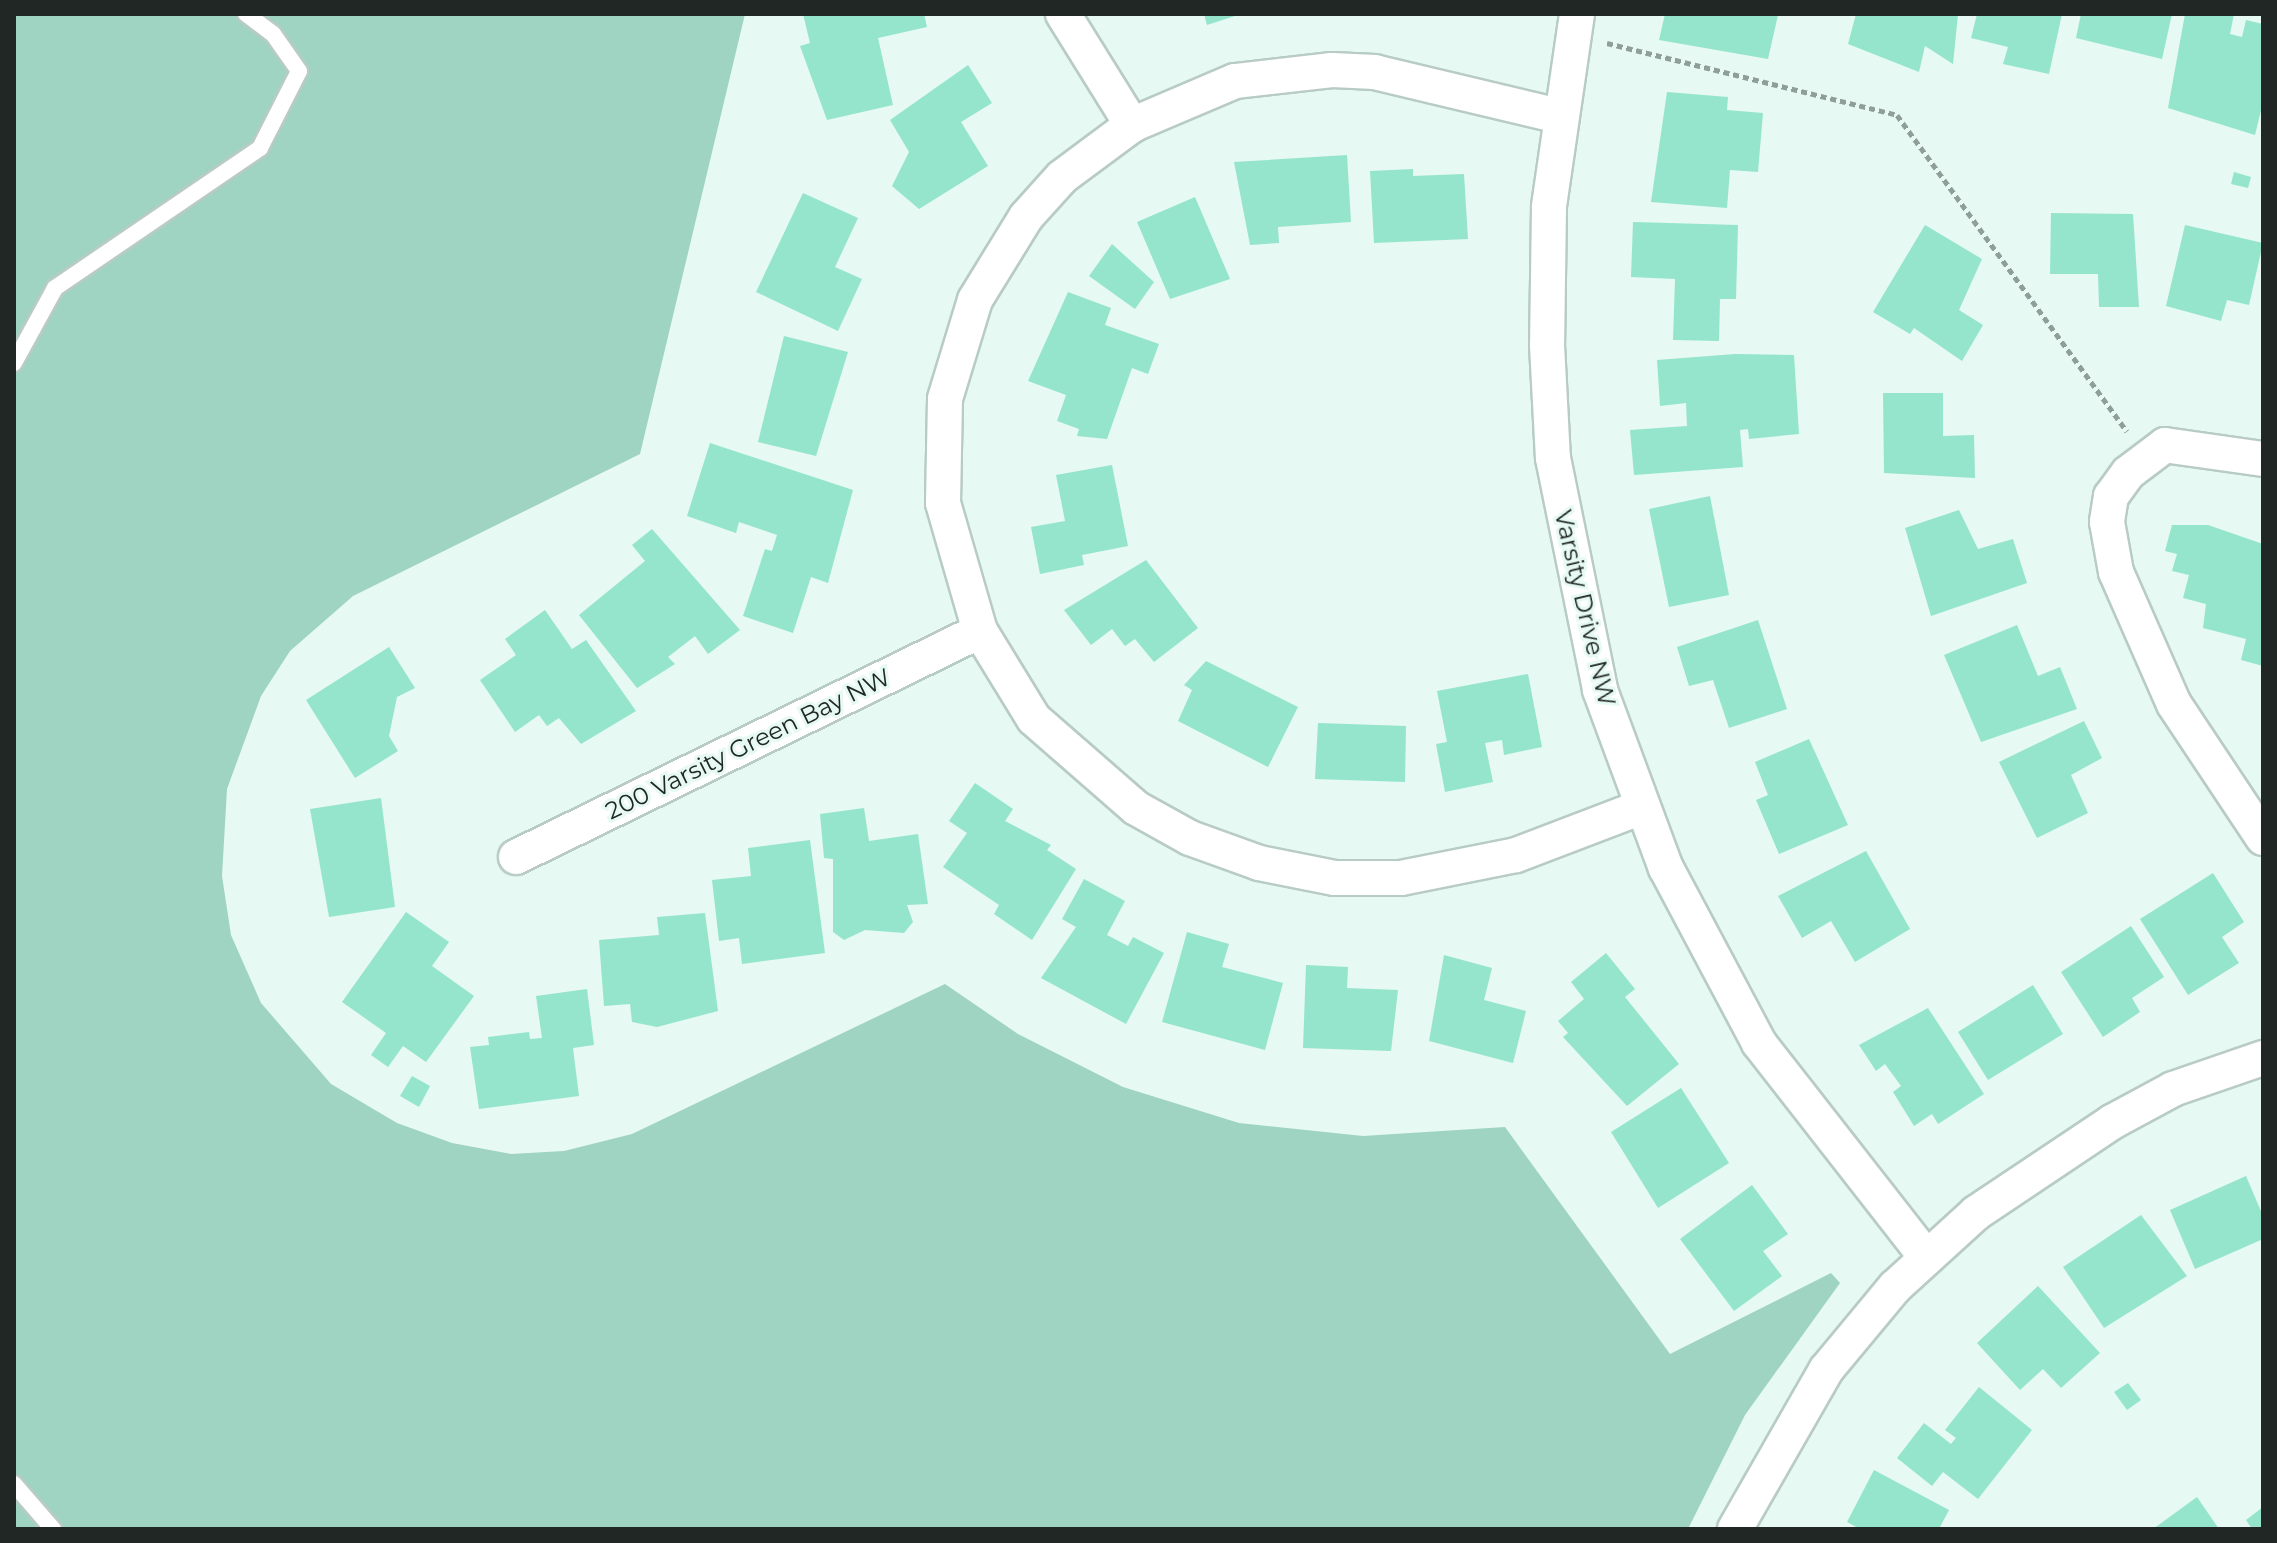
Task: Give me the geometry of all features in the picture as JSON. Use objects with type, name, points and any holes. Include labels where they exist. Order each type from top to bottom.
[{"type":"street","points":[[1063,14],[1132,125]]},
{"type":"street","name":"Varsity Drive NW","points":[[1574,25],[1559,116],[1549,253],[1553,458],[1600,690],[1642,807],[1704,945],[1759,1043],[1926,1257]]},
{"type":"street","points":[[1559,116],[1375,72],[1332,70],[1235,81],[1132,125],[1062,177],[1026,217],[982,287],[955,352],[939,458],[943,503],[980,631],[1034,719],[1083,768],[1176,831],[1259,863],[1335,878],[1456,870],[1642,807]]},
{"type":"street","points":[[2263,459],[2188,443],[2144,454],[2111,496],[2112,559],[2174,704],[2263,838]]},
{"type":"street","name":"200 Varsity Green Bay NW","points":[[516,857],[980,631]]},
{"type":"street","points":[[1735,1529],[1826,1370],[1926,1257],[2031,1172],[2112,1122],[2173,1089],[2263,1058]]},
{"type":"lane","points":[[14,363],[55,288],[260,148],[299,71],[273,34],[246,14]]},
{"type":"lane","points":[[14,1484],[53,1529]]},
{"type":"path","points":[[1574,25],[1897,115],[2144,454]]},
{"type":"green space","points":[[14,14],[745,14],[640,454],[353,596],[290,651],[261,696],[227,789],[222,876],[231,935],[261,1003],[331,1084],[397,1123],[452,1143],[511,1154],[564,1151],[632,1134],[945,984],[1018,1034],[1123,1087],[1239,1123],[1363,1136],[1505,1127],[1670,1354],[1831,1273],[1840,1283],[1745,1415],[1688,1529],[14,1529]]},
{"type":"building","points":[[803,14],[924,14],[927,27],[878,38],[893,105],[827,120],[800,46],[810,43]]},
{"type":"building","points":[[1204,14],[1238,14],[1238,15],[1207,25]]},
{"type":"building","points":[[1665,14],[1778,15],[1768,59],[1659,40]]},
{"type":"building","points":[[1856,14],[1958,14],[1953,64],[1925,46],[1919,72],[1848,44]]},
{"type":"building","points":[[1977,14],[2062,14],[2049,74],[2003,64],[2008,47],[1971,38]]},
{"type":"building","points":[[2081,14],[2172,14],[2162,59],[2076,38]]},
{"type":"building","points":[[2185,14],[2234,14],[2230,34],[2242,37],[2246,20],[2263,24],[2263,102],[2255,135],[2168,108]]},
{"type":"building","points":[[968,65],[992,103],[961,122],[988,166],[919,209],[892,186],[909,152],[890,120]]},
{"type":"building","points":[[1667,92],[1728,97],[1727,110],[1763,113],[1758,172],[1730,170],[1727,208],[1651,202]]},
{"type":"building","points":[[1347,155],[1351,222],[1278,227],[1279,243],[1250,245],[1234,162]]},
{"type":"building","points":[[1413,169],[1413,176],[1464,174],[1468,239],[1374,243],[1370,171]]},
{"type":"building","points":[[2234,172],[2251,177],[2248,188],[2231,184]]},
{"type":"building","points":[[803,193],[858,218],[835,267],[862,279],[838,331],[756,292]]},
{"type":"building","points":[[1195,197],[1230,279],[1170,299],[1137,222]]},
{"type":"building","points":[[2051,213],[2133,214],[2139,307],[2099,307],[2098,274],[2050,274]]},
{"type":"building","points":[[1633,222],[1738,225],[1736,299],[1720,299],[1719,341],[1673,340],[1675,279],[1631,277]]},
{"type":"building","points":[[1925,225],[1982,259],[1959,310],[1983,325],[1962,361],[1914,328],[1910,334],[1873,312]]},
{"type":"building","points":[[2185,225],[2263,243],[2249,305],[2227,300],[2221,321],[2166,306]]},
{"type":"building","points":[[1112,244],[1154,282],[1135,309],[1089,276]]},
{"type":"building","points":[[1068,292],[1111,308],[1105,325],[1159,344],[1148,374],[1132,368],[1107,439],[1077,436],[1079,429],[1057,421],[1066,395],[1028,381]]},
{"type":"building","points":[[784,336],[848,352],[816,456],[758,442]]},
{"type":"building","points":[[1735,354],[1794,355],[1799,434],[1749,439],[1748,429],[1740,430],[1743,467],[1634,475],[1630,430],[1687,426],[1686,403],[1660,406],[1657,360]]},
{"type":"building","points":[[1883,393],[1943,393],[1943,436],[1974,435],[1975,478],[1884,473]]},
{"type":"building","points":[[710,443],[853,490],[828,583],[811,577],[793,633],[743,616],[765,549],[772,551],[777,535],[739,522],[736,533],[687,516]]},
{"type":"building","points":[[1112,465],[1128,546],[1082,555],[1084,565],[1040,574],[1031,527],[1065,521],[1056,475]]},
{"type":"building","points":[[1710,496],[1729,595],[1669,607],[1649,509]]},
{"type":"building","points":[[1959,510],[1978,549],[2013,539],[2027,583],[1931,616],[1905,528]]},
{"type":"building","points":[[2172,525],[2208,525],[2263,544],[2263,666],[2241,660],[2246,639],[2203,628],[2206,604],[2183,598],[2189,575],[2172,571],[2177,554],[2165,551]]},
{"type":"building","points":[[652,529],[740,630],[708,654],[695,636],[668,657],[675,664],[637,688],[579,615],[645,561],[632,545]]},
{"type":"building","points":[[1146,560],[1198,628],[1154,662],[1135,639],[1125,646],[1112,629],[1091,645],[1064,610]]},
{"type":"building","points":[[545,610],[572,649],[586,640],[636,711],[581,744],[559,718],[547,726],[539,715],[515,732],[480,680],[516,655],[505,639]]},
{"type":"building","points":[[1758,620],[1787,709],[1729,728],[1713,680],[1689,686],[1677,647]]},
{"type":"building","points":[[2017,625],[2038,676],[2060,667],[2077,709],[1981,742],[1944,655]]},
{"type":"building","points":[[389,647],[415,688],[397,697],[389,736],[398,751],[355,778],[306,700]]},
{"type":"building","points":[[1206,661],[1298,707],[1268,767],[1178,721],[1192,690],[1184,685]]},
{"type":"building","points":[[1528,674],[1542,747],[1504,755],[1502,740],[1485,743],[1493,782],[1445,792],[1436,744],[1447,742],[1437,691]]},
{"type":"building","points":[[2084,721],[2102,758],[2071,775],[2088,813],[2037,838],[1999,762]]},
{"type":"building","points":[[1318,723],[1406,726],[1405,782],[1315,779]]},
{"type":"building","points":[[1809,739],[1848,825],[1779,854],[1756,800],[1768,795],[1755,762]]},
{"type":"building","points":[[975,783],[1013,809],[1005,821],[1051,845],[1047,850],[1076,869],[1032,940],[994,914],[999,905],[943,867],[967,833],[949,821]]},
{"type":"building","points":[[381,798],[395,907],[329,917],[310,809]]},
{"type":"building","points":[[864,808],[869,841],[918,834],[928,904],[907,905],[913,922],[904,933],[865,930],[844,940],[833,932],[833,859],[824,858],[820,814]]},
{"type":"building","points":[[810,840],[825,953],[742,964],[739,938],[719,941],[712,880],[751,876],[748,848]]},
{"type":"building","points":[[1866,851],[1910,929],[1855,962],[1831,921],[1802,938],[1778,896]]},
{"type":"building","points":[[2213,873],[2244,922],[2222,937],[2239,963],[2188,995],[2140,919]]},
{"type":"building","points":[[1084,879],[1125,901],[1107,935],[1128,946],[1133,937],[1164,953],[1126,1024],[1041,978],[1076,927],[1062,919]]},
{"type":"building","points":[[406,912],[449,942],[432,966],[474,996],[426,1062],[403,1046],[388,1067],[371,1055],[386,1033],[342,1002]]},
{"type":"building","points":[[705,913],[718,1011],[657,1027],[632,1022],[630,1004],[604,1006],[599,940],[659,935],[657,917]]},
{"type":"building","points":[[2131,926],[2164,977],[2132,998],[2140,1012],[2103,1037],[2061,972]]},
{"type":"building","points":[[1187,932],[1229,944],[1222,967],[1283,983],[1265,1050],[1162,1022]]},
{"type":"building","points":[[1606,953],[1635,989],[1625,997],[1679,1064],[1627,1106],[1563,1037],[1568,1033],[1558,1021],[1584,999],[1571,982]]},
{"type":"building","points":[[1444,955],[1492,968],[1484,1000],[1526,1011],[1513,1063],[1429,1041]]},
{"type":"building","points":[[1306,965],[1348,967],[1347,988],[1398,990],[1391,1051],[1303,1048]]},
{"type":"building","points":[[2033,985],[2063,1034],[1988,1080],[1958,1032]]},
{"type":"building","points":[[587,989],[594,1045],[573,1048],[579,1096],[479,1109],[470,1047],[489,1045],[488,1037],[529,1032],[530,1039],[542,1038],[536,996]]},
{"type":"building","points":[[1928,1008],[1984,1094],[1938,1124],[1932,1114],[1914,1126],[1893,1092],[1901,1086],[1885,1064],[1876,1071],[1859,1045]]},
{"type":"building","points":[[412,1076],[430,1086],[419,1107],[400,1096]]},
{"type":"building","points":[[1681,1088],[1729,1163],[1658,1208],[1611,1132]]},
{"type":"building","points":[[2246,1176],[2263,1216],[2263,1239],[2195,1269],[2170,1210]]},
{"type":"building","points":[[1752,1185],[1788,1234],[1763,1251],[1782,1276],[1734,1311],[1680,1239]]},
{"type":"building","points":[[2141,1215],[2187,1276],[2104,1328],[2063,1267]]},
{"type":"building","points":[[2038,1286],[2100,1353],[2061,1388],[2043,1369],[2020,1390],[1977,1343]]},
{"type":"building","points":[[2128,1383],[2141,1400],[2127,1410],[2114,1392]]},
{"type":"building","points":[[1979,1387],[2032,1430],[1978,1499],[1943,1472],[1932,1486],[1897,1458],[1924,1423],[1951,1444],[1956,1438],[1945,1430]]},
{"type":"building","points":[[1874,1470],[1949,1510],[1939,1529],[1860,1529],[1847,1522]]},
{"type":"building","points":[[2197,1497],[2219,1529],[2153,1529]]},
{"type":"building","points":[[2263,1507],[2263,1529],[2252,1529],[2246,1520]]}]
